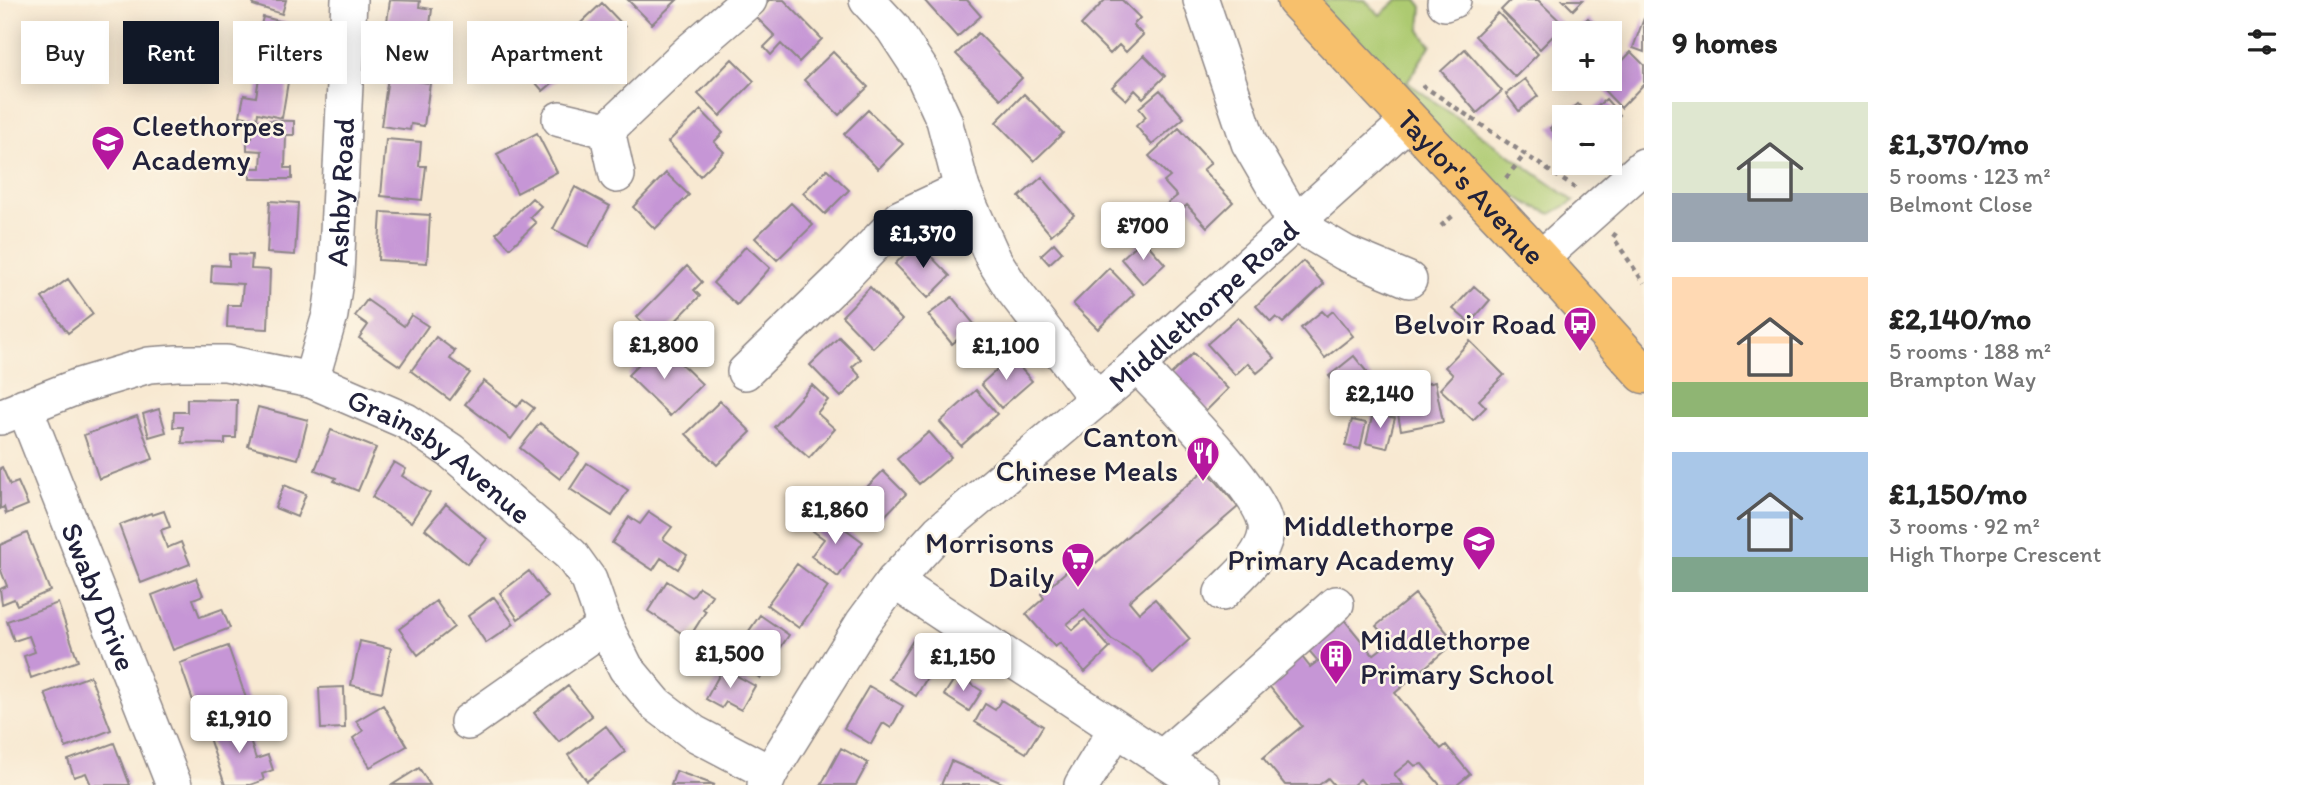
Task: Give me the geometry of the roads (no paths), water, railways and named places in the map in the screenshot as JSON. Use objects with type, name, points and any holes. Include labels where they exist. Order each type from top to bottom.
[{"type":"main road","name":"Taylor's Avenue","points":[[1296,0],[1644,374]]},
{"type":"street","name":"Ashby Road","points":[[311,380],[330,315],[336,274],[349,0]]},
{"type":"street","points":[[607,130],[690,51],[749,0]]},
{"type":"street","points":[[867,0],[893,28],[922,72],[944,120],[962,189],[994,260],[1011,287],[1097,399]]},
{"type":"street","points":[[1201,0],[1250,143],[1296,224],[1345,253],[1409,280]]},
{"type":"street","points":[[559,119],[607,130]]},
{"type":"street","name":"Middlethorpe Road","points":[[767,779],[863,623],[894,581],[939,532],[1137,365],[1409,120]]},
{"type":"street","points":[[607,130],[617,175]]},
{"type":"street","points":[[1540,260],[1644,166]]},
{"type":"street","points":[[745,372],[900,218],[962,189]]},
{"type":"street","name":"Grainsby Avenue","points":[[12,412],[79,386],[149,365],[226,363],[311,380],[406,421],[451,451],[571,555],[589,580],[605,626],[626,668],[656,704],[694,733],[767,779]]},
{"type":"street","points":[[1137,365],[1248,488],[1262,513],[1266,532],[1259,554],[1222,593]]},
{"type":"street","name":"Swaby Drive","points":[[12,412],[174,785]]},
{"type":"street","points":[[894,581],[1202,785]]},
{"type":"street","points":[[1162,758],[1336,604]]},
{"type":"street","points":[[468,722],[605,626]]},
{"type":"street","points":[[1082,785],[1116,729]]},
{"type":"place","name":"Cleethorpes Academy","points":[[108,172]]},
{"type":"place","name":"Belvoir Road","points":[[1580,353]]},
{"type":"place","name":"Canton Chinese Meals","points":[[1203,483]]},
{"type":"place","name":"Middlethorpe Primary Academy","points":[[1479,572]]},
{"type":"place","name":"Morrisons Daily","points":[[1078,589]]},
{"type":"place","name":"Middlethorpe Primary School","points":[[1336,686]]}]
